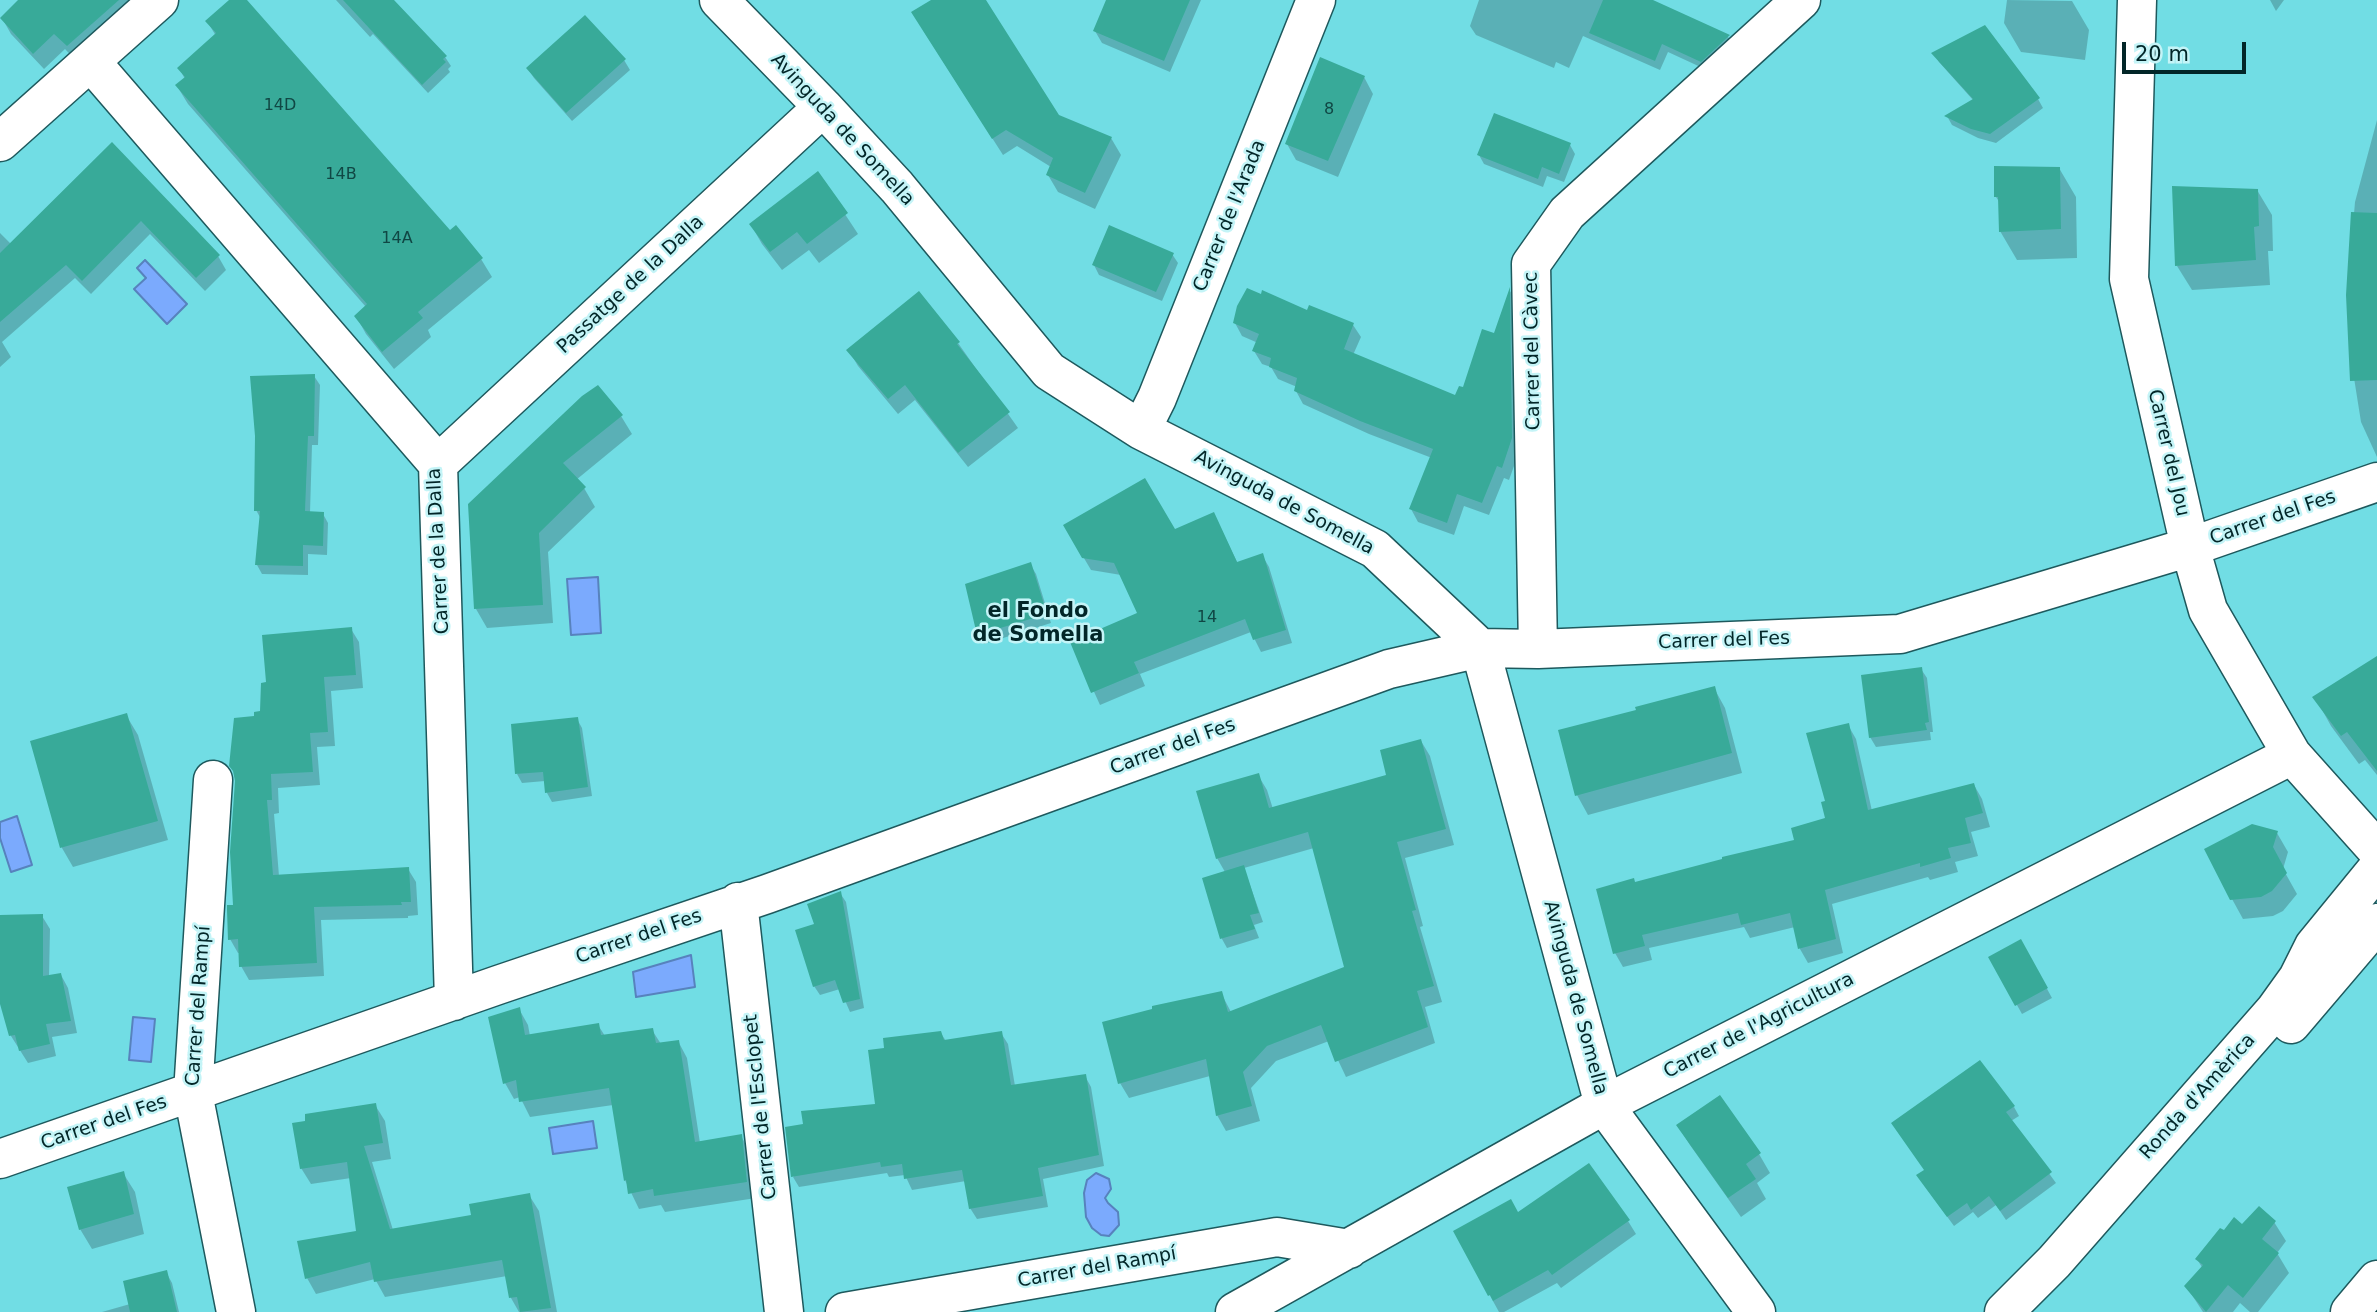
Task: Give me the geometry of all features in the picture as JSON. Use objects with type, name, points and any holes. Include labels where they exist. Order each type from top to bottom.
[{"type":"street","points":[[7,121],[91,62],[159,0]]},
{"type":"street","name":"Avinguda de Somella","points":[[719,0],[824,107],[897,187],[1049,370],[1141,430],[1376,549],[1480,648],[1604,1105],[1756,1312]]},
{"type":"street","name":"Carrer de l'Arada","points":[[1141,430],[1162,386],[1316,0]]},
{"type":"street","name":"Carrer del Càvec","points":[[1538,649],[1531,264],[1567,213],[1801,0]]},
{"type":"street","name":"Carrer del Jou","points":[[2137,0],[2129,279],[2190,547],[2208,610],[2291,755],[2377,850]]},
{"type":"street","name":"Carrer de la Dalla","points":[[91,62],[438,464],[454,1001]]},
{"type":"street","name":"Passatge de la Dalla","points":[[438,464],[824,107]]},
{"type":"street","name":"Carrer del Fes","points":[[0,1159],[738,902],[768,894],[1389,669],[1480,648],[1538,649],[1900,634],[2190,547],[2377,482]]},
{"type":"street","name":"Carrer de l'Agricultura","points":[[1235,1312],[1604,1105],[2291,755]]},
{"type":"street","name":"Carrer del Rampí","points":[[213,780],[193,1093],[236,1312]]},
{"type":"street","name":"Ronda d'Amèrica","points":[[2004,1312],[2054,1262],[2275,1010],[2298,978],[2314,946],[2377,869]]},
{"type":"street","name":"Carrer de l'Esclopet","points":[[738,902],[784,1312]]},
{"type":"street","name":"Ronda d'Amèrica","points":[[2038,1312],[2377,923]]},
{"type":"street","name":"Carrer del Rampí","points":[[845,1312],[1277,1237],[1349,1249]]},
{"type":"street","points":[[2350,1312],[2377,1280]]},
{"type":"water","points":[[145,260],[187,304],[167,324],[134,289],[146,278],[137,268]]},
{"type":"water","points":[[598,577],[601,633],[571,635],[567,579]]},
{"type":"water","points":[[17,816],[32,865],[11,872],[0,838],[0,822]]},
{"type":"water","points":[[691,955],[695,987],[636,997],[633,972]]},
{"type":"water","points":[[133,1017],[155,1019],[151,1062],[129,1060]]},
{"type":"water","points":[[593,1121],[597,1148],[553,1154],[549,1128]]},
{"type":"water","points":[[1096,1173],[1109,1179],[1111,1189],[1105,1198],[1118,1212],[1119,1225],[1109,1236],[1101,1235],[1092,1228],[1086,1217],[1084,1193],[1087,1180]]},
{"type":"building","points":[[18,0],[119,0],[67,46],[54,34],[33,54],[0,18]]},
{"type":"building","points":[[229,0],[247,0],[450,230],[456,225],[483,258],[418,312],[423,318],[382,352],[354,316],[367,304],[175,85],[185,77],[177,68],[216,33],[205,21]]},
{"type":"building","points":[[343,0],[394,0],[447,56],[443,59],[446,62],[422,85]]},
{"type":"building","points":[[931,0],[986,0],[1059,115],[1112,137],[1085,193],[1046,175],[1053,158],[1006,130],[992,139],[911,12]]},
{"type":"building","points":[[1106,0],[1190,0],[1164,61],[1093,31]]},
{"type":"building","points":[[1603,0],[1653,0],[1730,35],[1701,62],[1662,44],[1655,61],[1589,33]]},
{"type":"building","points":[[585,15],[626,59],[566,113],[526,68]]},
{"type":"building","points":[[1985,25],[2040,98],[1990,134],[1971,129],[1944,116],[1973,99],[1931,53]]},
{"type":"building","points":[[1320,57],[1365,76],[1328,161],[1285,144]]},
{"type":"building","points":[[1494,113],[1571,143],[1559,174],[1542,167],[1538,179],[1477,155]]},
{"type":"building","points":[[112,142],[220,255],[196,278],[141,221],[82,281],[66,265],[0,322],[0,253]]},
{"type":"building","points":[[1994,166],[2060,167],[2061,229],[1999,232],[1998,197],[1994,197]]},
{"type":"building","points":[[818,171],[848,213],[807,244],[797,232],[770,252],[749,224]]},
{"type":"building","points":[[2172,186],[2258,189],[2259,226],[2254,227],[2256,260],[2175,266]]},
{"type":"building","points":[[2351,212],[2377,213],[2377,380],[2350,381],[2346,295]]},
{"type":"building","points":[[1109,225],[1174,253],[1156,292],[1092,265]]},
{"type":"building","points":[[1510,287],[1512,438],[1502,468],[1497,466],[1482,503],[1457,494],[1447,523],[1409,509],[1433,449],[1360,421],[1294,391],[1297,378],[1269,367],[1271,358],[1252,351],[1259,334],[1233,323],[1237,306],[1247,288],[1261,294],[1262,290],[1307,310],[1309,305],[1354,323],[1344,349],[1455,395],[1459,386],[1463,387],[1482,329],[1494,333]]},
{"type":"building","points":[[919,291],[960,342],[957,344],[1010,412],[958,453],[905,385],[888,399],[846,350]]},
{"type":"building","points":[[315,374],[314,436],[308,436],[305,511],[324,512],[323,546],[303,545],[303,566],[255,565],[260,511],[254,511],[255,436],[250,376]]},
{"type":"building","points":[[598,385],[623,415],[563,463],[586,487],[539,533],[543,605],[474,609],[468,504],[582,396]]},
{"type":"building","points":[[1145,478],[1175,529],[1214,512],[1237,562],[1263,553],[1286,630],[1253,640],[1245,619],[1134,662],[1139,673],[1091,693],[1070,642],[1137,613],[1114,563],[1082,558],[1063,525]]},
{"type":"building","points":[[1031,562],[1047,614],[977,635],[965,584]]},
{"type":"building","points":[[352,627],[356,675],[324,677],[328,732],[310,733],[313,772],[271,774],[272,800],[267,800],[273,875],[409,867],[411,902],[401,902],[402,905],[314,907],[317,963],[239,967],[238,939],[228,940],[227,910],[227,905],[233,905],[230,852],[235,781],[229,766],[234,718],[254,716],[254,712],[260,711],[261,683],[266,682],[262,635]]},
{"type":"building","points":[[2377,656],[2377,771],[2347,732],[2341,736],[2312,697]]},
{"type":"building","points":[[1922,667],[1929,722],[1925,723],[1927,730],[1869,738],[1861,675]]},
{"type":"building","points":[[1715,686],[1732,753],[1575,796],[1558,730]]},
{"type":"building","points":[[127,713],[158,821],[60,848],[30,741]]},
{"type":"building","points":[[578,717],[588,787],[545,793],[543,772],[515,774],[511,724]]},
{"type":"building","points":[[1849,723],[1868,810],[1974,783],[1983,813],[1965,818],[1971,843],[1948,848],[1951,858],[1920,867],[1920,863],[1825,890],[1836,939],[1798,949],[1790,913],[1741,925],[1738,913],[1642,935],[1645,946],[1613,954],[1596,889],[1634,878],[1635,882],[1794,840],[1791,828],[1825,818],[1821,802],[1825,801],[1806,733]]},
{"type":"building","points":[[1421,739],[1446,829],[1397,842],[1416,910],[1412,911],[1434,986],[1417,991],[1428,1027],[1335,1062],[1321,1025],[1267,1046],[1243,1072],[1252,1106],[1216,1116],[1206,1059],[1118,1084],[1102,1022],[1152,1009],[1152,1006],[1222,991],[1228,1012],[1344,967],[1308,832],[1216,859],[1196,791],[1259,773],[1269,808],[1386,775],[1380,750]]},
{"type":"building","points":[[2252,824],[2278,831],[2273,847],[2287,873],[2272,891],[2261,897],[2230,900],[2204,849]]},
{"type":"building","points":[[1244,865],[1259,913],[1250,915],[1255,929],[1220,939],[1202,878]]},
{"type":"building","points":[[841,891],[860,999],[843,1003],[835,980],[813,987],[795,930],[814,924],[807,904]]},
{"type":"building","points":[[43,914],[43,976],[61,973],[71,1021],[46,1024],[50,1044],[19,1051],[15,1035],[9,1036],[0,1004],[0,915]]},
{"type":"building","points":[[2021,939],[2048,988],[2015,1006],[1988,957]]},
{"type":"building","points":[[520,1007],[525,1035],[599,1023],[601,1035],[653,1028],[656,1043],[679,1040],[695,1142],[742,1134],[747,1182],[654,1196],[653,1189],[628,1194],[609,1088],[519,1102],[516,1080],[503,1084],[488,1017]]},
{"type":"building","points":[[941,1031],[944,1040],[1002,1031],[1011,1085],[1086,1074],[1099,1155],[1038,1168],[1043,1196],[969,1209],[962,1170],[904,1179],[902,1164],[881,1167],[880,1162],[791,1177],[785,1127],[803,1124],[801,1111],[875,1104],[868,1050],[884,1048],[883,1038]]},
{"type":"building","points":[[1980,1060],[2015,1106],[2006,1112],[2052,1172],[2000,1211],[1989,1196],[1971,1210],[1967,1203],[1947,1217],[1916,1175],[1924,1170],[1891,1123]]},
{"type":"building","points":[[1720,1095],[1761,1153],[1746,1164],[1756,1179],[1728,1198],[1676,1125]]},
{"type":"building","points":[[376,1103],[383,1143],[364,1146],[390,1229],[471,1215],[469,1204],[530,1193],[551,1308],[520,1312],[517,1297],[509,1298],[502,1260],[374,1282],[370,1262],[305,1279],[297,1241],[356,1231],[347,1162],[300,1169],[292,1123],[305,1121],[305,1114]]},
{"type":"building","points":[[1589,1163],[1630,1220],[1552,1275],[1548,1270],[1493,1301],[1453,1231],[1511,1199],[1518,1212]]},
{"type":"building","points":[[124,1171],[134,1214],[79,1230],[67,1187]]},
{"type":"building","points":[[2259,1206],[2276,1221],[2262,1239],[2279,1253],[2243,1298],[2228,1285],[2206,1312],[2184,1286],[2203,1265],[2195,1259],[2220,1228],[2224,1230],[2234,1217],[2242,1224]]},
{"type":"building","points":[[167,1270],[177,1312],[130,1312],[123,1281]]},
{"type":"district","name":"el Fondo de Somella","points":[[1038,624]]}]
